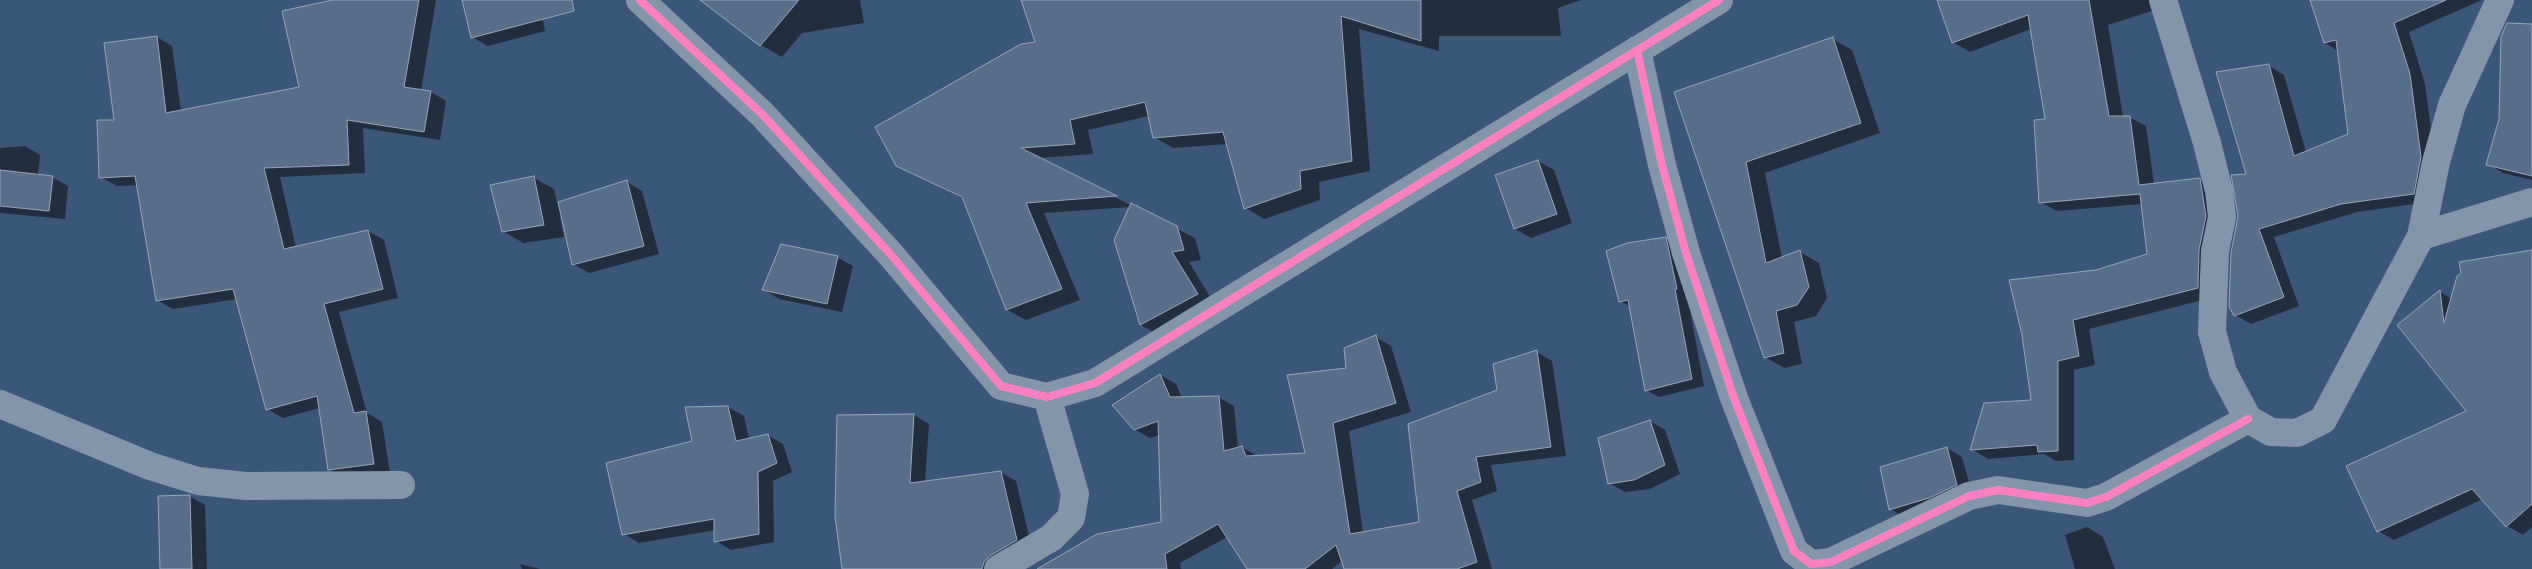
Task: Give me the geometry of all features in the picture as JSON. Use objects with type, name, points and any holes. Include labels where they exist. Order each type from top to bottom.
[{"type":"street","points":[[640,0],[762,114],[892,256],[1002,386],[1047,397],[1095,383],[1719,0]]},
{"type":"street","points":[[2163,0],[2207,143],[2219,191],[2222,217],[2215,251],[2212,332],[2223,372],[2248,419],[2271,432],[2297,434],[2323,420],[2421,236],[2436,162],[2452,105],[2500,0]]},
{"type":"street","points":[[1637,50],[1662,165],[1686,253],[1728,380],[1794,551],[1811,564],[1831,562],[1969,496],[1998,490],[2087,503],[2106,497],[2248,419]]},
{"type":"street","points":[[2421,236],[2532,202]]},
{"type":"street","points":[[998,569],[1052,538],[1071,518],[1075,494],[1047,397]]},
{"type":"street","points":[[0,404],[150,466],[198,481],[246,486],[401,486]]},
{"type":"building","points":[[332,0],[419,0],[404,87],[431,91],[424,132],[347,120],[349,165],[264,168],[284,249],[368,230],[383,289],[324,304],[354,413],[366,411],[374,464],[328,470],[317,396],[266,410],[233,289],[156,301],[135,176],[99,178],[97,120],[114,120],[104,43],[157,36],[166,113],[299,87],[282,11]]},
{"type":"building","points":[[462,0],[572,0],[574,11],[471,38]]},
{"type":"building","points":[[700,0],[799,0],[760,46]]},
{"type":"building","points":[[1021,0],[1421,0],[1421,41],[1341,16],[1352,161],[1300,171],[1301,189],[1244,209],[1223,132],[1153,138],[1145,102],[1070,120],[1075,144],[1021,148],[1117,196],[1026,203],[1062,289],[1006,310],[962,197],[896,166],[875,127],[1021,44],[1035,42]]},
{"type":"building","points":[[1937,0],[2089,0],[2109,116],[2130,116],[2139,185],[2200,178],[2206,216],[2199,250],[2198,288],[2073,320],[2079,356],[2058,361],[2058,451],[2038,452],[2037,445],[1970,450],[1984,403],[2031,400],[2022,335],[2009,280],[2096,270],[2147,254],[2140,194],[2039,203],[2034,120],[2045,119],[2028,15],[1952,43]]},
{"type":"building","points":[[2310,0],[2446,0],[2394,23],[2410,74],[2421,157],[2414,194],[2341,204],[2259,229],[2284,297],[2234,316],[2229,307],[2231,253],[2238,216],[2231,175],[2246,174],[2216,72],[2269,64],[2294,156],[2348,134],[2336,40],[2324,43]]},
{"type":"building","points":[[2507,23],[2532,24],[2532,176],[2486,165],[2499,119],[2501,36]]},
{"type":"building","points":[[1833,37],[1861,123],[1746,162],[1766,263],[1800,250],[1809,287],[1797,305],[1776,311],[1784,353],[1764,358],[1674,92]]},
{"type":"building","points":[[1538,160],[1557,214],[1514,229],[1495,175]]},
{"type":"building","points":[[0,170],[53,176],[49,211],[0,206]]},
{"type":"building","points":[[534,176],[544,225],[502,232],[490,185]]},
{"type":"building","points":[[627,180],[644,246],[572,265],[558,202]]},
{"type":"building","points":[[1131,203],[1177,226],[1184,250],[1172,252],[1198,294],[1140,325],[1114,240]]},
{"type":"building","points":[[1666,237],[1692,379],[1645,391],[1628,300],[1619,302],[1606,251],[1627,243]]},
{"type":"building","points":[[781,244],[838,256],[827,304],[762,290]]},
{"type":"building","points":[[2532,250],[2532,504],[2506,527],[2472,489],[2377,532],[2346,466],[2466,411],[2397,325],[2440,290],[2444,323],[2457,276],[2461,273],[2459,262]]},
{"type":"building","points":[[1376,335],[1396,403],[1333,423],[1350,534],[1419,522],[1408,424],[1497,390],[1493,364],[1537,350],[1551,447],[1476,457],[1481,482],[1457,491],[1477,562],[1457,569],[1344,569],[1336,545],[1305,569],[1247,569],[1218,524],[1165,554],[1167,569],[1037,569],[1097,534],[1161,522],[1158,421],[1134,430],[1112,405],[1160,374],[1170,397],[1219,396],[1224,451],[1242,446],[1246,456],[1305,453],[1287,375],[1346,368],[1344,348]]},
{"type":"building","points":[[728,406],[736,441],[768,434],[777,463],[758,472],[759,534],[714,542],[714,519],[622,535],[606,463],[692,441],[685,407]]},
{"type":"building","points":[[914,414],[910,483],[1001,471],[1017,540],[990,556],[984,562],[982,569],[842,569],[835,516],[837,415]]},
{"type":"building","points":[[1650,420],[1665,465],[1634,480],[1608,484],[1598,438]]},
{"type":"building","points":[[1947,447],[1957,485],[1929,498],[1889,510],[1880,467]]},
{"type":"building","points":[[190,495],[192,569],[160,569],[158,496]]},
{"type":"cycle path","points":[[640,0],[762,114],[892,256],[1001,386],[1047,397],[1095,383],[1719,0]]},
{"type":"cycle path","points":[[1637,50],[1662,165],[1686,253],[1734,398],[1794,551],[1811,564],[1831,562],[1969,496],[1998,490],[2087,503],[2106,497],[2248,419]]}]
